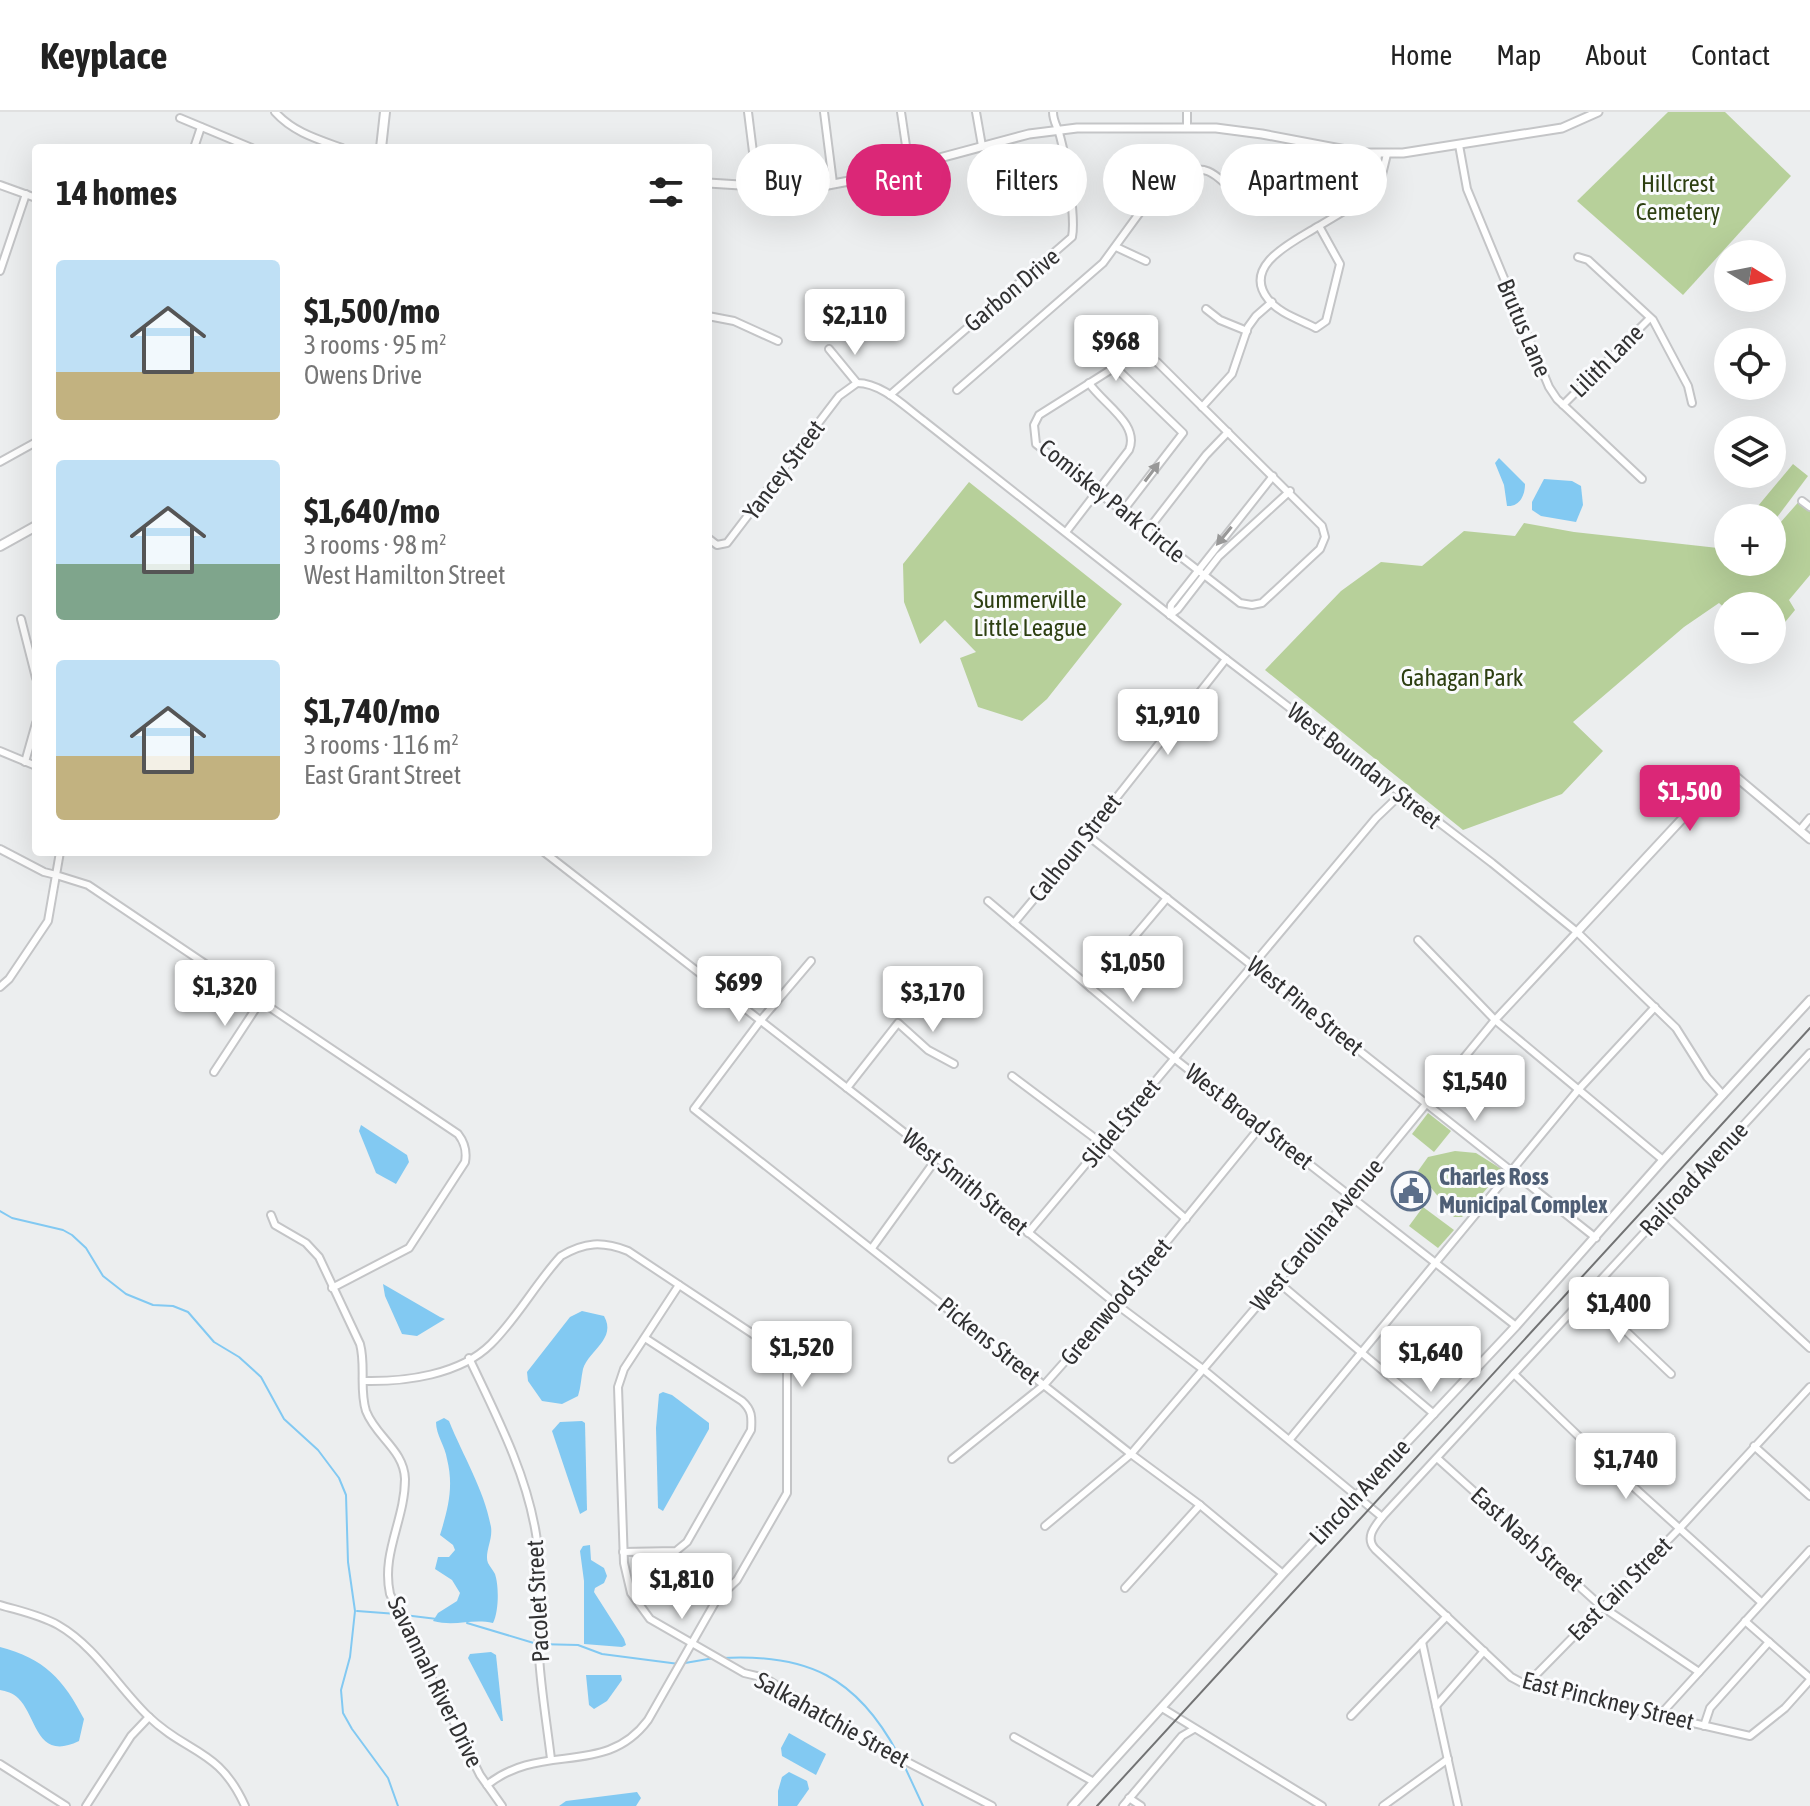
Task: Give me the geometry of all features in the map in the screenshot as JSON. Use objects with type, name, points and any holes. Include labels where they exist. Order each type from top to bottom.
[{"type":"main road","points":[[383,144],[385,112]]},
{"type":"main road","points":[[0,546],[32,528]]},
{"type":"street","points":[[275,112],[289,126],[332,144]]},
{"type":"street","points":[[748,112],[752,144]]},
{"type":"street","points":[[824,112],[833,183]]},
{"type":"street","points":[[901,112],[906,144]]},
{"type":"street","points":[[976,112],[982,144]]},
{"type":"street","name":"Garbon Drive","points":[[890,395],[1072,237],[1075,225],[1053,112]]},
{"type":"street","points":[[1187,112],[1187,127]]},
{"type":"street","points":[[1387,154],[1562,128],[1598,112]]},
{"type":"street","points":[[180,118],[242,144]]},
{"type":"street","points":[[195,144],[201,127]]},
{"type":"street","points":[[991,144],[1057,130],[1187,127],[1262,134],[1310,144]]},
{"type":"street","points":[[957,390],[1092,273],[1116,247],[1146,204],[1187,172],[1195,169],[1207,171],[1239,194],[1250,198],[1262,195],[1293,176],[1299,167],[1304,143]]},
{"type":"street","name":"Brutus Lane","points":[[1460,145],[1467,189],[1549,387],[1563,405],[1642,479]]},
{"type":"street","points":[[830,183],[846,180]]},
{"type":"street","points":[[712,183],[736,186]]},
{"type":"street","points":[[0,185],[32,196]]},
{"type":"street","points":[[0,271],[26,194]]},
{"type":"street","points":[[1319,226],[1340,264],[1340,273],[1326,321],[1316,328],[1272,302],[1263,287],[1262,275],[1266,264],[1276,253],[1319,226],[1335,216]]},
{"type":"street","points":[[1116,247],[1146,261]]},
{"type":"street","points":[[1578,257],[1588,260],[1650,318],[1688,386],[1692,403]]},
{"type":"street","points":[[1202,407],[1232,374],[1247,331],[1256,316],[1272,302]]},
{"type":"street","points":[[1206,309],[1220,320],[1247,331]]},
{"type":"street","points":[[712,317],[734,321],[778,341]]},
{"type":"street","name":"Lilith Lane","points":[[1563,405],[1650,318]]},
{"type":"street","points":[[829,349],[857,383]]},
{"type":"street","name":"Comiskey Park Circle","points":[[1136,356],[1150,358],[1290,491],[1322,526],[1325,537],[1315,554],[1262,603],[1240,603],[1036,444],[1033,433],[1039,415],[1115,367],[1136,356]]},
{"type":"street","points":[[1115,367],[1183,433],[1122,512]]},
{"type":"street","name":"West Boundary Street","points":[[857,383],[870,385],[890,395],[1577,932],[1676,1028],[1707,1077],[1723,1095]]},
{"type":"street","name":"Yancey Street","points":[[712,541],[717,545],[727,543],[839,396],[857,383]]},
{"type":"street","points":[[1066,532],[1129,450],[1132,437],[1128,427],[1098,397],[1089,383]]},
{"type":"street","points":[[1147,531],[1206,455],[1228,432]]},
{"type":"street","points":[[0,462],[32,444]]},
{"type":"street","points":[[1170,615],[1171,605],[1273,476]]},
{"type":"street","points":[[1170,615],[1219,556],[1290,491]]},
{"type":"street","points":[[1802,501],[1810,507]]},
{"type":"street","points":[[1240,515],[1251,527]]},
{"type":"street","points":[[21,619],[32,662]]},
{"type":"street","name":"Calhoun Street","points":[[1014,923],[1226,659]]},
{"type":"street","points":[[25,762],[32,737]]},
{"type":"street","points":[[0,751],[32,765]]},
{"type":"street","points":[[1577,932],[1722,776],[1735,776],[1810,839]]},
{"type":"street","name":"Slidel Street","points":[[1028,1233],[1376,818],[1400,795]]},
{"type":"street","points":[[1800,830],[1810,818]]},
{"type":"street","name":"West Pine Street","points":[[1087,835],[1596,1238]]},
{"type":"street","points":[[0,849],[44,872],[88,885],[458,1134],[465,1148],[465,1162],[409,1248],[332,1288]]},
{"type":"street","points":[[0,987],[9,979],[48,921],[59,856]]},
{"type":"street","name":"West Smith Street","points":[[549,856],[937,1158],[1116,1304],[1290,1439],[1382,1517]]},
{"type":"street","points":[[1091,988],[1167,898]]},
{"type":"street","name":"West Broad Street","points":[[988,901],[1175,1059],[1516,1326]]},
{"type":"street","name":"West Carolina Avenue","points":[[1045,1526],[1131,1454],[1349,1198],[1495,1020],[1577,932]]},
{"type":"street","points":[[1418,940],[1495,1020],[1663,1160]]},
{"type":"street","points":[[761,1020],[811,961]]},
{"type":"street","name":"Lincoln Avenue","points":[[1072,1806],[1283,1574],[1516,1326],[1810,1000]]},
{"type":"street","points":[[214,1072],[260,1002]]},
{"type":"street","points":[[1290,1439],[1579,1089],[1655,1007]]},
{"type":"street","name":"Pickens Street","points":[[761,1020],[694,1109],[1200,1505],[1283,1574]]},
{"type":"street","points":[[847,1088],[898,1023],[928,1050],[954,1064]]},
{"type":"street","name":"Railroad Avenue","points":[[1382,1517],[1810,1053]]},
{"type":"street","points":[[1012,1076],[1102,1145],[1186,1219]]},
{"type":"street","name":"Greenwood Street","points":[[952,1459],[1044,1385],[1116,1304],[1261,1126]]},
{"type":"street","points":[[872,1248],[937,1158]]},
{"type":"street","points":[[1663,1213],[1810,1348]]},
{"type":"street","name":"Savannah River Drive","points":[[271,1215],[275,1225],[306,1243],[319,1257],[360,1344],[364,1356],[363,1397],[367,1414],[403,1464],[404,1495],[386,1575],[390,1594],[480,1775],[502,1806]]},
{"type":"street","points":[[363,1381],[415,1380],[469,1358],[491,1344],[561,1256],[594,1243],[610,1244],[628,1251],[783,1354],[787,1367],[787,1493],[737,1580],[717,1599],[637,1736],[610,1751],[551,1759],[514,1768],[487,1785]]},
{"type":"street","points":[[1278,1282],[1434,1414]]},
{"type":"street","name":"Salkahatchie Street","points":[[679,1285],[624,1369],[618,1387],[623,1552],[631,1593],[650,1619],[691,1644],[744,1673],[765,1678],[846,1730],[992,1806]]},
{"type":"street","points":[[1587,1294],[1671,1374]]},
{"type":"street","points":[[623,1552],[676,1551],[687,1542],[751,1430],[752,1416],[748,1406],[645,1338]]},
{"type":"street","name":"Pacolet Street","points":[[469,1358],[513,1452],[537,1536],[539,1656],[551,1759]]},
{"type":"street","points":[[1514,1374],[1761,1602]]},
{"type":"street","name":"East Cain Street","points":[[1526,1685],[1679,1529],[1810,1387]]},
{"type":"street","points":[[1754,1446],[1810,1496]]},
{"type":"street","name":"East Nash Street","points":[[1437,1458],[1601,1606],[1699,1672]]},
{"type":"street","points":[[1125,1588],[1200,1505]]},
{"type":"street","name":"East Pinckney Street","points":[[1382,1517],[1373,1528],[1371,1544],[1511,1677],[1526,1685],[1750,1736],[1785,1708],[1810,1679]]},
{"type":"street","points":[[1660,1715],[1810,1550]]},
{"type":"street","points":[[0,1605],[45,1619],[71,1633],[149,1717],[216,1763],[234,1783],[245,1806]]},
{"type":"street","points":[[1351,1716],[1447,1616]]},
{"type":"street","points":[[1745,1621],[1810,1679]]},
{"type":"street","points":[[1422,1642],[1458,1806]]},
{"type":"street","points":[[1703,1726],[1710,1708],[1769,1642]]},
{"type":"street","points":[[1436,1706],[1484,1651]]},
{"type":"street","points":[[1162,1708],[1322,1806]]},
{"type":"street","points":[[86,1806],[131,1736],[149,1717]]},
{"type":"street","points":[[1123,1806],[1182,1736],[1194,1729]]},
{"type":"street","points":[[1014,1737],[1094,1782]]},
{"type":"street","points":[[1383,1806],[1448,1759]]},
{"type":"street","points":[[0,1764],[66,1806]]},
{"type":"street","points":[[1129,1798],[1141,1806]]},
{"type":"green space","name":"Hillcrest Cemetery","points":[[1668,112],[1725,112],[1791,176],[1733,240],[1714,240],[1714,261],[1683,295],[1577,201]]},
{"type":"green space","points":[[1793,464],[1808,476],[1786,505],[1760,504],[1773,488],[1786,488],[1786,472]]},
{"type":"green space","name":"Summerville Little League","points":[[969,482],[1122,604],[1047,699],[1022,721],[978,707],[960,658],[976,652],[945,620],[920,644],[904,602],[903,564]]},
{"type":"green space","name":"Gahagan Park","points":[[1802,498],[1810,505],[1810,575],[1789,600],[1795,610],[1786,621],[1786,592],[1714,592],[1714,606],[1684,627],[1573,722],[1603,751],[1562,794],[1463,830],[1265,670],[1341,591],[1381,562],[1422,566],[1464,531],[1515,536],[1524,523],[1574,532],[1714,548],[1714,576],[1786,576],[1786,516]]},
{"type":"green space","points":[[1428,1113],[1451,1131],[1434,1152],[1412,1134]]},
{"type":"green space","points":[[1455,1151],[1476,1153],[1503,1170],[1462,1217],[1454,1217],[1418,1171],[1428,1157]]},
{"type":"green space","points":[[1423,1207],[1454,1230],[1438,1248],[1409,1226]]},
{"type":"water","points":[[1499,458],[1525,484],[1521,500],[1512,506],[1507,506],[1504,485],[1495,463]]},
{"type":"water","points":[[1544,479],[1572,481],[1581,486],[1583,505],[1576,522],[1541,516],[1532,510],[1532,502]]},
{"type":"water","points":[[361,1125],[407,1155],[409,1162],[396,1184],[376,1173],[359,1131]]},
{"type":"water","points":[[383,1284],[445,1319],[417,1336],[402,1334]]},
{"type":"water","points":[[582,1311],[604,1316],[607,1324],[605,1338],[586,1362],[578,1396],[562,1404],[542,1401],[528,1381],[527,1372],[570,1317]]},
{"type":"water","points":[[659,1394],[672,1395],[709,1423],[709,1429],[663,1511],[658,1508],[656,1428]]},
{"type":"water","points":[[444,1418],[449,1421],[488,1513],[491,1532],[487,1559],[495,1574],[498,1592],[493,1623],[433,1621],[438,1613],[457,1601],[460,1593],[452,1580],[435,1569],[438,1557],[449,1557],[455,1550],[440,1535],[450,1488],[446,1454],[436,1427],[436,1422]]},
{"type":"water","points":[[560,1422],[585,1423],[587,1510],[580,1514],[552,1431]]},
{"type":"water","points":[[590,1545],[591,1560],[604,1568],[607,1576],[594,1592],[624,1639],[626,1645],[622,1647],[584,1644],[584,1581],[580,1551],[583,1546]]},
{"type":"water","points":[[0,1647],[41,1664],[60,1682],[84,1719],[79,1741],[54,1746],[46,1741],[18,1698],[0,1690]]},
{"type":"water","points":[[491,1652],[496,1655],[503,1721],[468,1658],[470,1654]]},
{"type":"water","points":[[586,1675],[621,1675],[622,1680],[607,1701],[594,1709],[589,1705]]},
{"type":"water","points":[[789,1733],[826,1754],[816,1775],[782,1756],[781,1748]]},
{"type":"water","points":[[789,1772],[807,1781],[809,1789],[797,1806],[778,1806],[782,1777]]},
{"type":"water","points":[[637,1792],[641,1798],[636,1806],[559,1806],[566,1801]]},
{"type":"waterway","points":[[0,1211],[12,1218],[72,1235],[86,1248],[103,1276],[126,1294],[153,1305],[173,1306],[188,1312],[214,1342],[239,1357],[261,1377],[284,1419],[318,1450],[339,1478],[346,1495],[348,1562],[355,1611],[350,1657],[341,1690],[343,1713],[388,1778],[398,1806]]},
{"type":"waterway","points":[[357,1611],[397,1614]]},
{"type":"waterway","points":[[404,1615],[437,1619]]},
{"type":"waterway","points":[[467,1623],[537,1644],[578,1645],[602,1654],[679,1664]]},
{"type":"waterway","points":[[685,1663],[714,1658]]},
{"type":"waterway","points":[[721,1658],[779,1660],[826,1675],[847,1688],[865,1706],[898,1754]]},
{"type":"waterway","points":[[903,1763],[923,1806]]},
{"type":"railway","points":[[1097,1806],[1810,1028]]},
{"type":"place","name":"Charles Ross Municipal Complex","points":[[1411,1191]]}]
